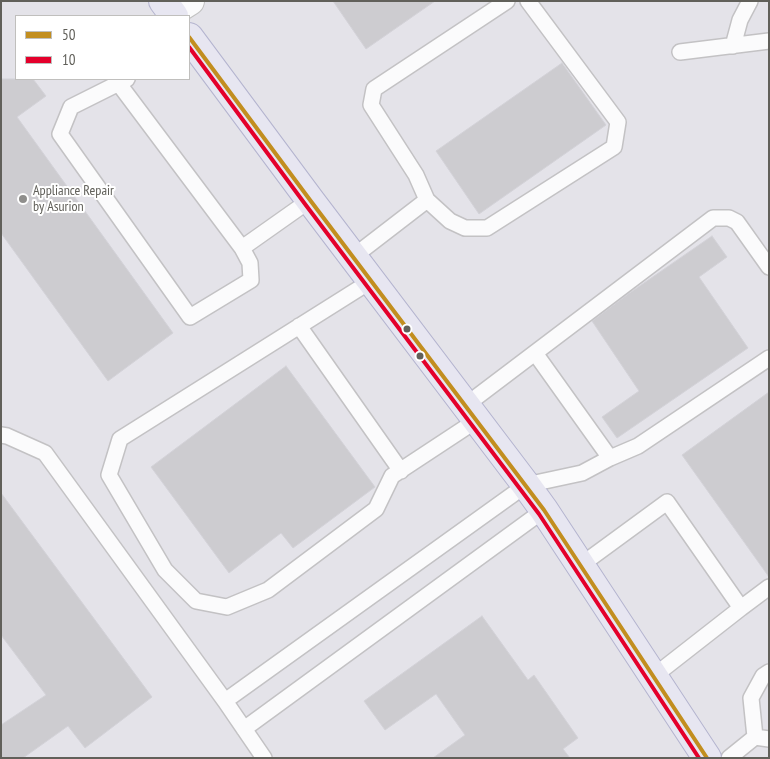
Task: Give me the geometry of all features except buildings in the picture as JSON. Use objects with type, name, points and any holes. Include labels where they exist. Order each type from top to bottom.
[{"type":"main road","points":[[190,40],[526,485],[581,565],[707,758]]},
{"type":"lane","points":[[508,1],[374,89],[371,105],[416,174],[427,200],[450,221],[465,228],[487,228],[614,147],[618,122],[528,1]]},
{"type":"lane","points":[[733,46],[740,20],[750,1]]},
{"type":"lane","points":[[680,52],[769,41]]},
{"type":"lane","points":[[123,81],[242,248],[250,263],[251,280],[190,318],[60,134],[72,107],[123,81]]},
{"type":"lane","points":[[242,248],[310,200]]},
{"type":"lane","points":[[353,257],[427,200]]},
{"type":"lane","points":[[371,281],[120,439],[109,474],[165,570],[196,601],[227,606],[268,590],[376,509],[392,476],[401,471],[472,413],[535,353],[713,218],[728,218],[737,222],[769,267]]},
{"type":"lane","points":[[299,326],[401,471]]},
{"type":"lane","points":[[535,353],[610,458]]},
{"type":"lane","points":[[225,701],[526,485],[582,473],[638,446],[769,358]]},
{"type":"lane","points":[[1,435],[45,453],[225,701],[264,758]]},
{"type":"lane","points":[[581,565],[667,502],[741,608]]},
{"type":"lane","points":[[244,729],[544,510]]},
{"type":"lane","points":[[654,676],[769,588]]},
{"type":"lane","points":[[728,758],[762,738],[751,698],[763,676],[769,672]]},
{"type":"transit line","name":"50","points":[[190,38],[544,510],[707,758]]},
{"type":"transit line","name":"10","points":[[190,48],[539,514],[699,758]]},
{"type":"place","name":"Appliance Repair by Asurion","points":[[23,199]]}]
